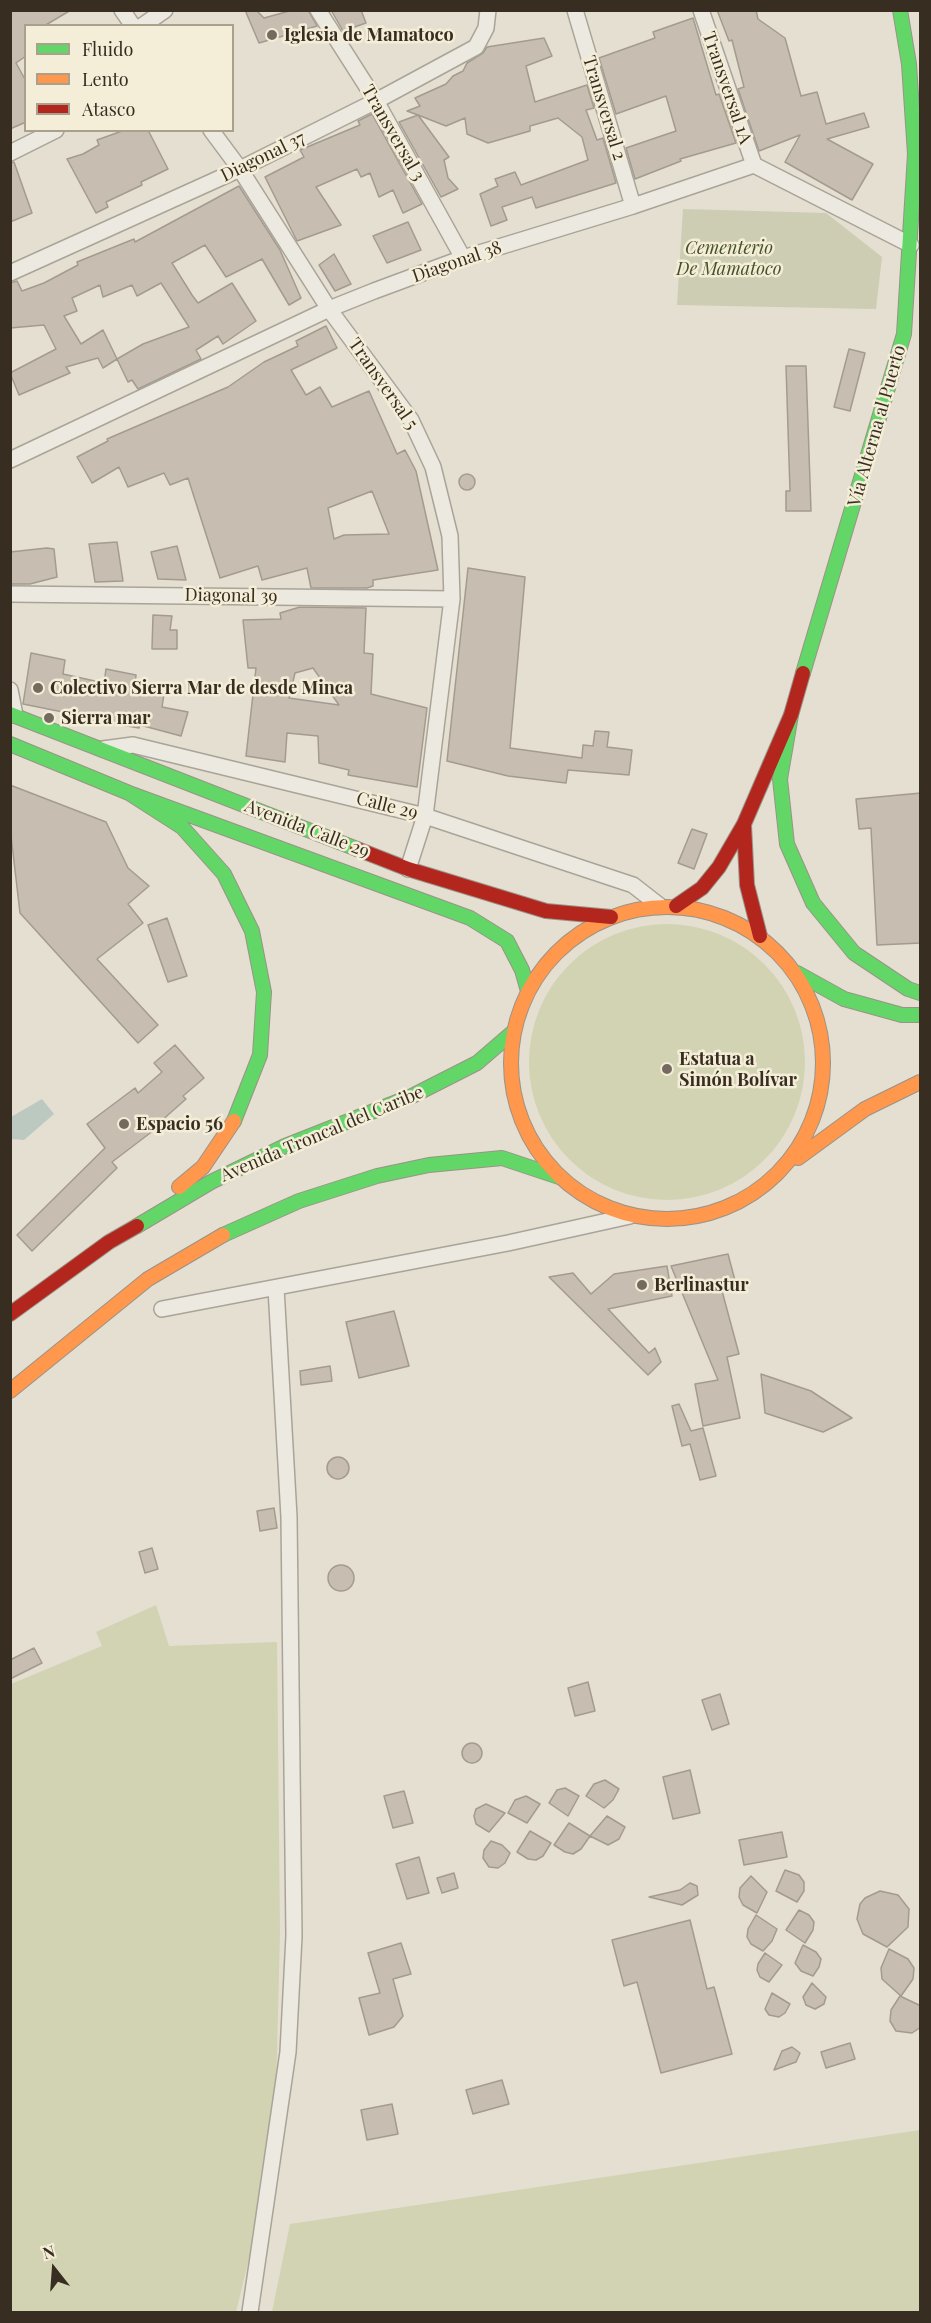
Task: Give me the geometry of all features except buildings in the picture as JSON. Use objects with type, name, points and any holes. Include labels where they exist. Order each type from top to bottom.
[{"type":"main road","name":"Vía Alterna al Puerto","points":[[676,906],[702,888],[719,867],[744,824],[791,716],[904,334],[915,154],[909,64],[900,10]]},
{"type":"main road","name":"Avenida Calle 29","points":[[13,714],[408,869],[546,911],[611,917]]},
{"type":"main road","points":[[791,716],[780,779],[786,833],[788,844],[813,903],[854,953],[908,989],[921,993]]},
{"type":"main road","name":"Avenida Calle 29","points":[[10,744],[129,793],[470,918],[507,941],[522,970],[528,991]]},
{"type":"main road","points":[[109,1242],[203,1167],[239,1114],[260,1055],[264,992],[252,930],[224,874],[182,828],[129,793]]},
{"type":"main road","name":"Vía Alterna al Puerto","points":[[744,824],[747,885],[760,936]]},
{"type":"main road","points":[[921,1015],[902,1015],[844,999],[797,973],[760,936],[720,915],[676,906],[660,906],[611,917],[578,935],[549,960],[528,991],[513,1032],[510,1063],[513,1095],[519,1115],[538,1153],[558,1177],[592,1201],[630,1216],[664,1220],[698,1217],[760,1190],[785,1167],[865,1109],[921,1082]]},
{"type":"main road","points":[[785,1167],[813,1123],[825,1072],[820,1020],[797,973]]},
{"type":"main road","name":"Avenida Troncal del Caribe","points":[[10,1314],[109,1242],[211,1182],[275,1151],[412,1096],[477,1063],[513,1032]]},
{"type":"main road","points":[[10,1391],[148,1279],[234,1229],[299,1201],[377,1176],[429,1165],[502,1158],[558,1177]]},
{"type":"street","points":[[122,10],[132,24]]},
{"type":"street","points":[[145,24],[165,10]]},
{"type":"street","name":"Transversal 3","points":[[318,10],[376,101],[464,258]]},
{"type":"street","name":"Diagonal 37","points":[[10,273],[240,169],[376,101],[476,47],[486,28],[488,10]]},
{"type":"street","name":"Transversal 2","points":[[575,10],[633,206]]},
{"type":"street","name":"Transversal 1A","points":[[701,10],[754,165]]},
{"type":"street","points":[[10,153],[52,132]]},
{"type":"street","name":"Transversal 5","points":[[212,132],[240,169],[329,309],[411,420],[433,467],[450,536],[452,598],[425,816],[408,869]]},
{"type":"street","points":[[754,165],[911,246]]},
{"type":"street","name":"Diagonal 38","points":[[10,460],[329,309],[464,258],[633,206],[754,165]]},
{"type":"street","name":"Diagonal 39","points":[[10,594],[452,598]]},
{"type":"street","points":[[10,690],[13,714]]},
{"type":"street","name":"Calle 29","points":[[103,749],[133,745],[425,816],[633,885],[660,906]]},
{"type":"street","points":[[162,1309],[630,1216]]},
{"type":"street","points":[[250,2313],[288,2052],[294,1936],[289,1517],[276,1288]]},
{"type":"green space","name":"Cementerio De Mamatoco","points":[[683,209],[826,213],[882,257],[876,309],[677,305]]},
{"type":"green space","points":[[667,924],[707,930],[732,940],[754,955],[774,975],[789,997],[799,1022],[805,1062],[799,1102],[789,1127],[774,1149],[754,1169],[732,1184],[707,1194],[667,1200],[627,1194],[602,1184],[580,1169],[560,1149],[545,1127],[535,1102],[529,1062],[535,1022],[545,997],[560,975],[580,955],[602,940],[627,930]]},
{"type":"green space","points":[[156,1605],[169,1646],[277,1642],[280,1933],[276,2094],[262,2205],[236,2312],[11,2312],[11,1684],[102,1646],[96,1632]]},
{"type":"green space","points":[[920,2130],[920,2312],[272,2312],[290,2224]]},
{"type":"shaded area","points":[[42,1099],[54,1114],[24,1140],[11,1139],[11,1117]]},
{"type":"traffic: fast","points":[[803,673],[904,334],[915,154],[909,64],[900,10]]},
{"type":"traffic: fast","points":[[10,714],[357,849]]},
{"type":"traffic: fast","points":[[791,715],[780,779],[787,844],[813,903],[854,953],[908,989],[920,993]]},
{"type":"traffic: fast","points":[[10,744],[129,793],[470,918],[507,941],[522,970],[528,991]]},
{"type":"traffic: fast","points":[[129,793],[182,827],[224,874],[252,931],[264,992],[260,1055],[234,1121]]},
{"type":"traffic: fast","points":[[797,973],[844,999],[902,1015],[920,1015]]},
{"type":"traffic: fast","points":[[137,1226],[211,1182],[285,1146],[412,1096],[477,1063],[513,1032]]},
{"type":"traffic: fast","points":[[223,1235],[299,1201],[377,1176],[429,1165],[502,1158],[559,1177]]},
{"type":"traffic: slow","points":[[652,907],[682,907],[727,918],[754,933],[778,952],[797,976],[812,1003],[823,1048],[823,1063],[823,1078],[812,1123],[797,1150],[778,1174],[754,1193],[727,1208],[682,1219],[652,1219],[622,1213],[593,1201],[568,1184],[546,1162],[529,1137],[517,1108],[511,1078],[511,1048],[517,1018],[529,989],[546,964],[568,942],[593,925],[622,913],[652,907]]},
{"type":"traffic: slow","points":[[798,1158],[865,1109],[920,1082]]},
{"type":"traffic: slow","points":[[179,1187],[203,1167],[234,1121]]},
{"type":"traffic: slow","points":[[10,1391],[148,1279],[223,1235]]},
{"type":"traffic: jam","points":[[676,906],[702,888],[719,867],[744,824],[791,715],[803,673]]},
{"type":"traffic: jam","points":[[744,825],[747,885],[760,936]]},
{"type":"traffic: jam","points":[[357,849],[408,869],[546,911],[611,917]]},
{"type":"traffic: jam","points":[[10,1314],[109,1242],[137,1226]]},
{"type":"place","name":"Iglesia de Mamatoco","points":[[272,35]]},
{"type":"place","name":"Colectivo Sierra Mar de desde Minca","points":[[38,688]]},
{"type":"place","name":"Sierra mar","points":[[49,718]]},
{"type":"place","name":"Estatua a Simón Bolívar","points":[[667,1069]]},
{"type":"place","name":"Espacio 56","points":[[124,1124]]},
{"type":"place","name":"Berlinastur","points":[[642,1285]]}]
